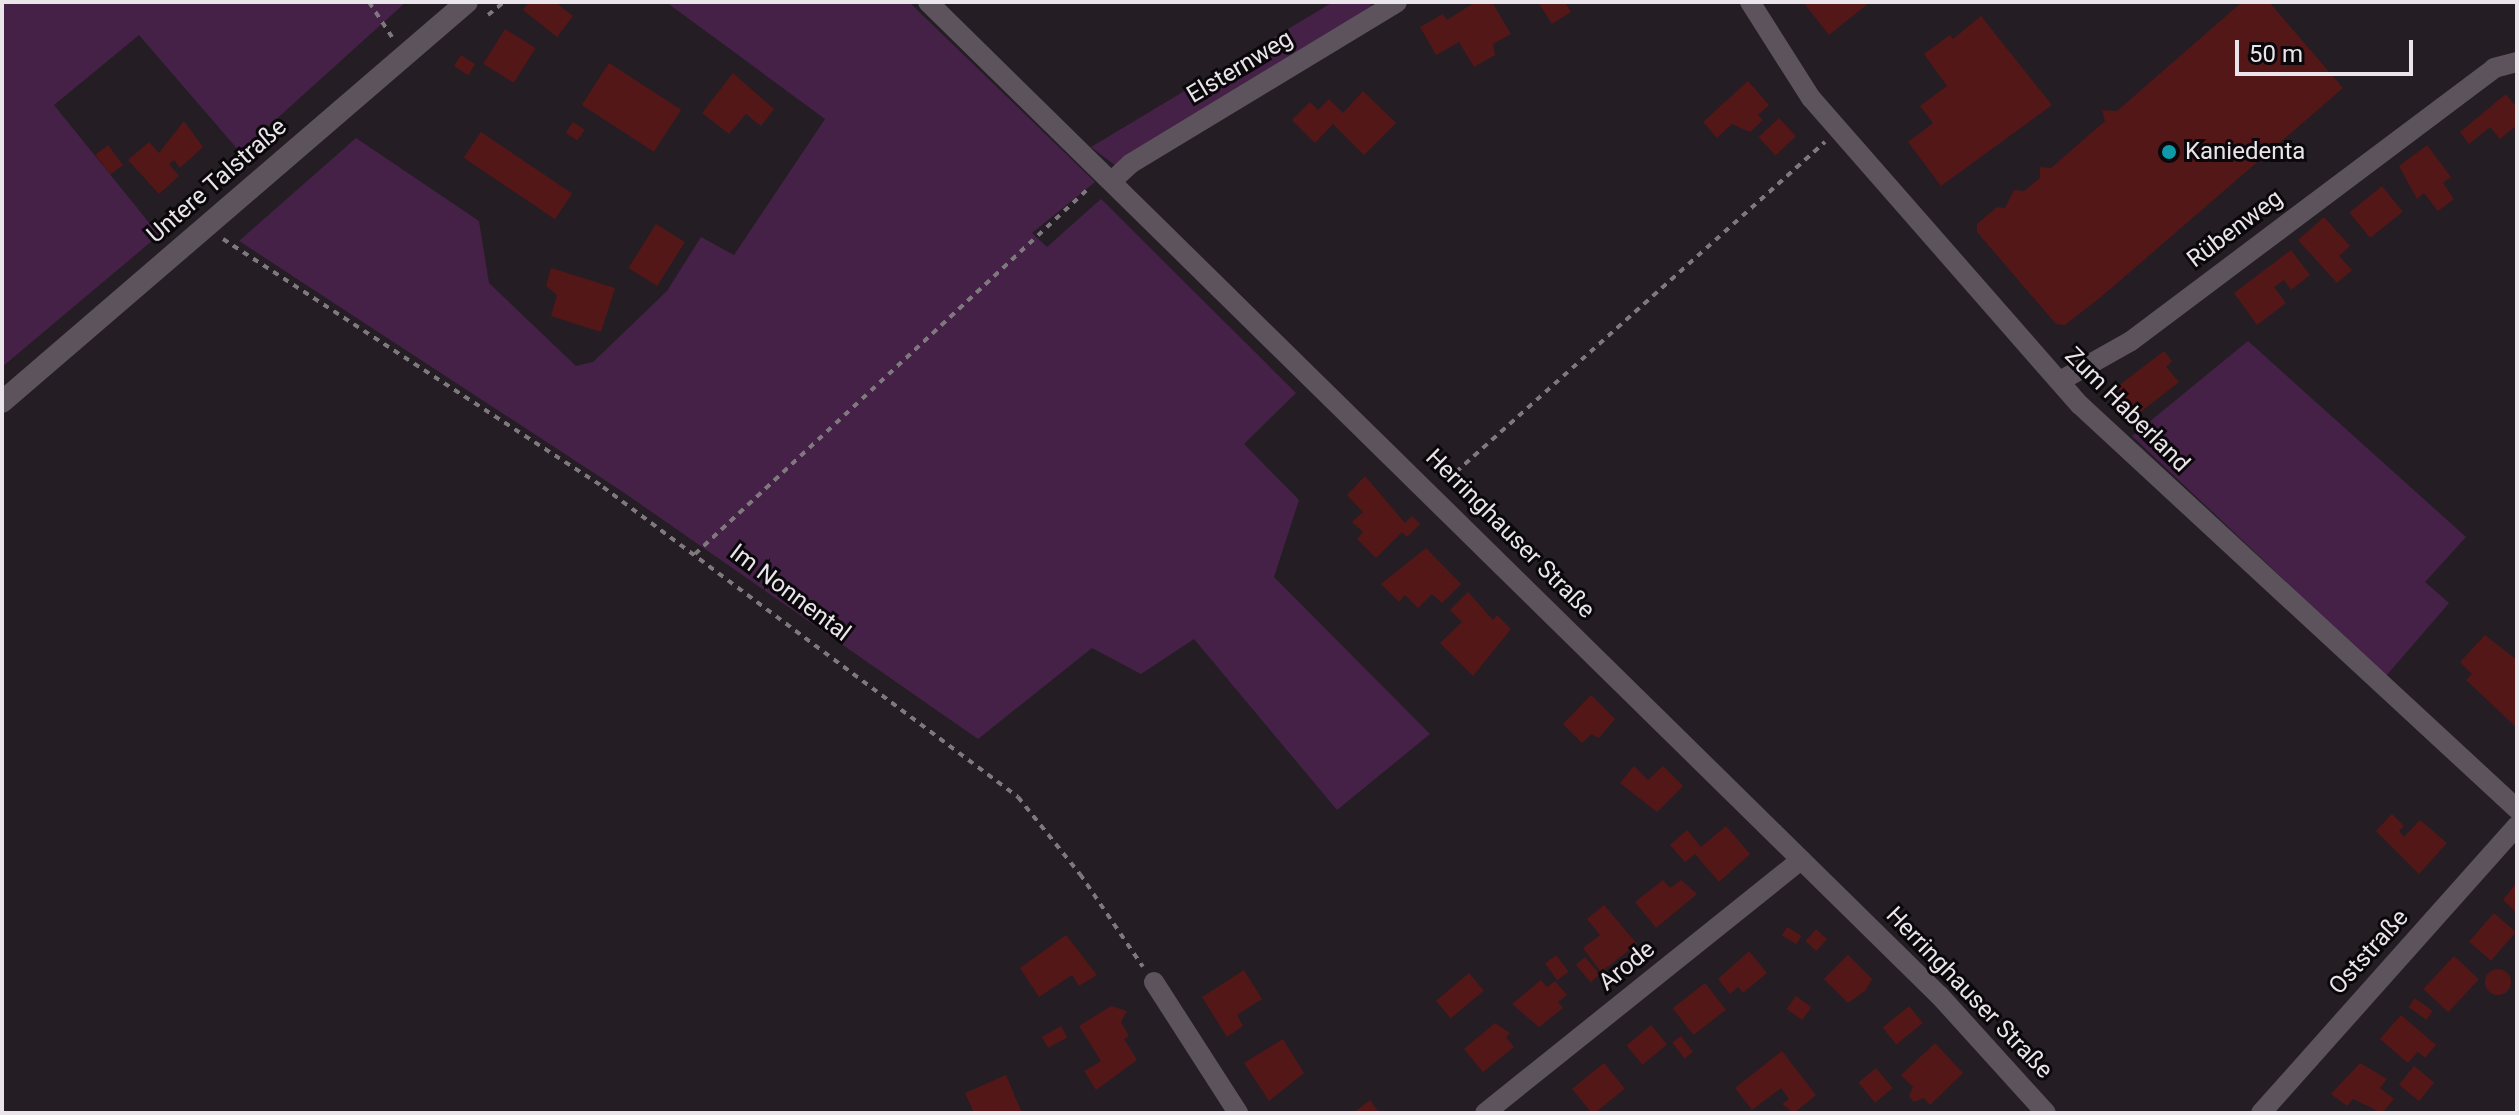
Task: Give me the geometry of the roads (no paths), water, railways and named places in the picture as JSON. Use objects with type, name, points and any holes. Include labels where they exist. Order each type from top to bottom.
[{"type":"street","name":"Untere Talstraße","points":[[2,402],[399,57],[467,2]]},
{"type":"street","name":"Herringhauser Straße","points":[[928,2],[1433,494],[1939,995],[2046,1113]]},
{"type":"street","name":"Elsternweg","points":[[1112,181],[1130,164],[1397,2]]},
{"type":"street","name":"Zum Haberland","points":[[1750,2],[1783,58],[1839,130],[2060,381],[2141,464],[2517,809]]},
{"type":"street","name":"Rübenweg","points":[[2060,381],[2131,341],[2494,68],[2517,62]]},
{"type":"street","name":"Oststraße","points":[[2261,1113],[2517,826]]},
{"type":"street","name":"Arode","points":[[1485,1113],[1801,860]]},
{"type":"street","points":[[1154,982],[1238,1113]]},
{"type":"place","name":"Kaniedenta","points":[[2169,152]]}]
